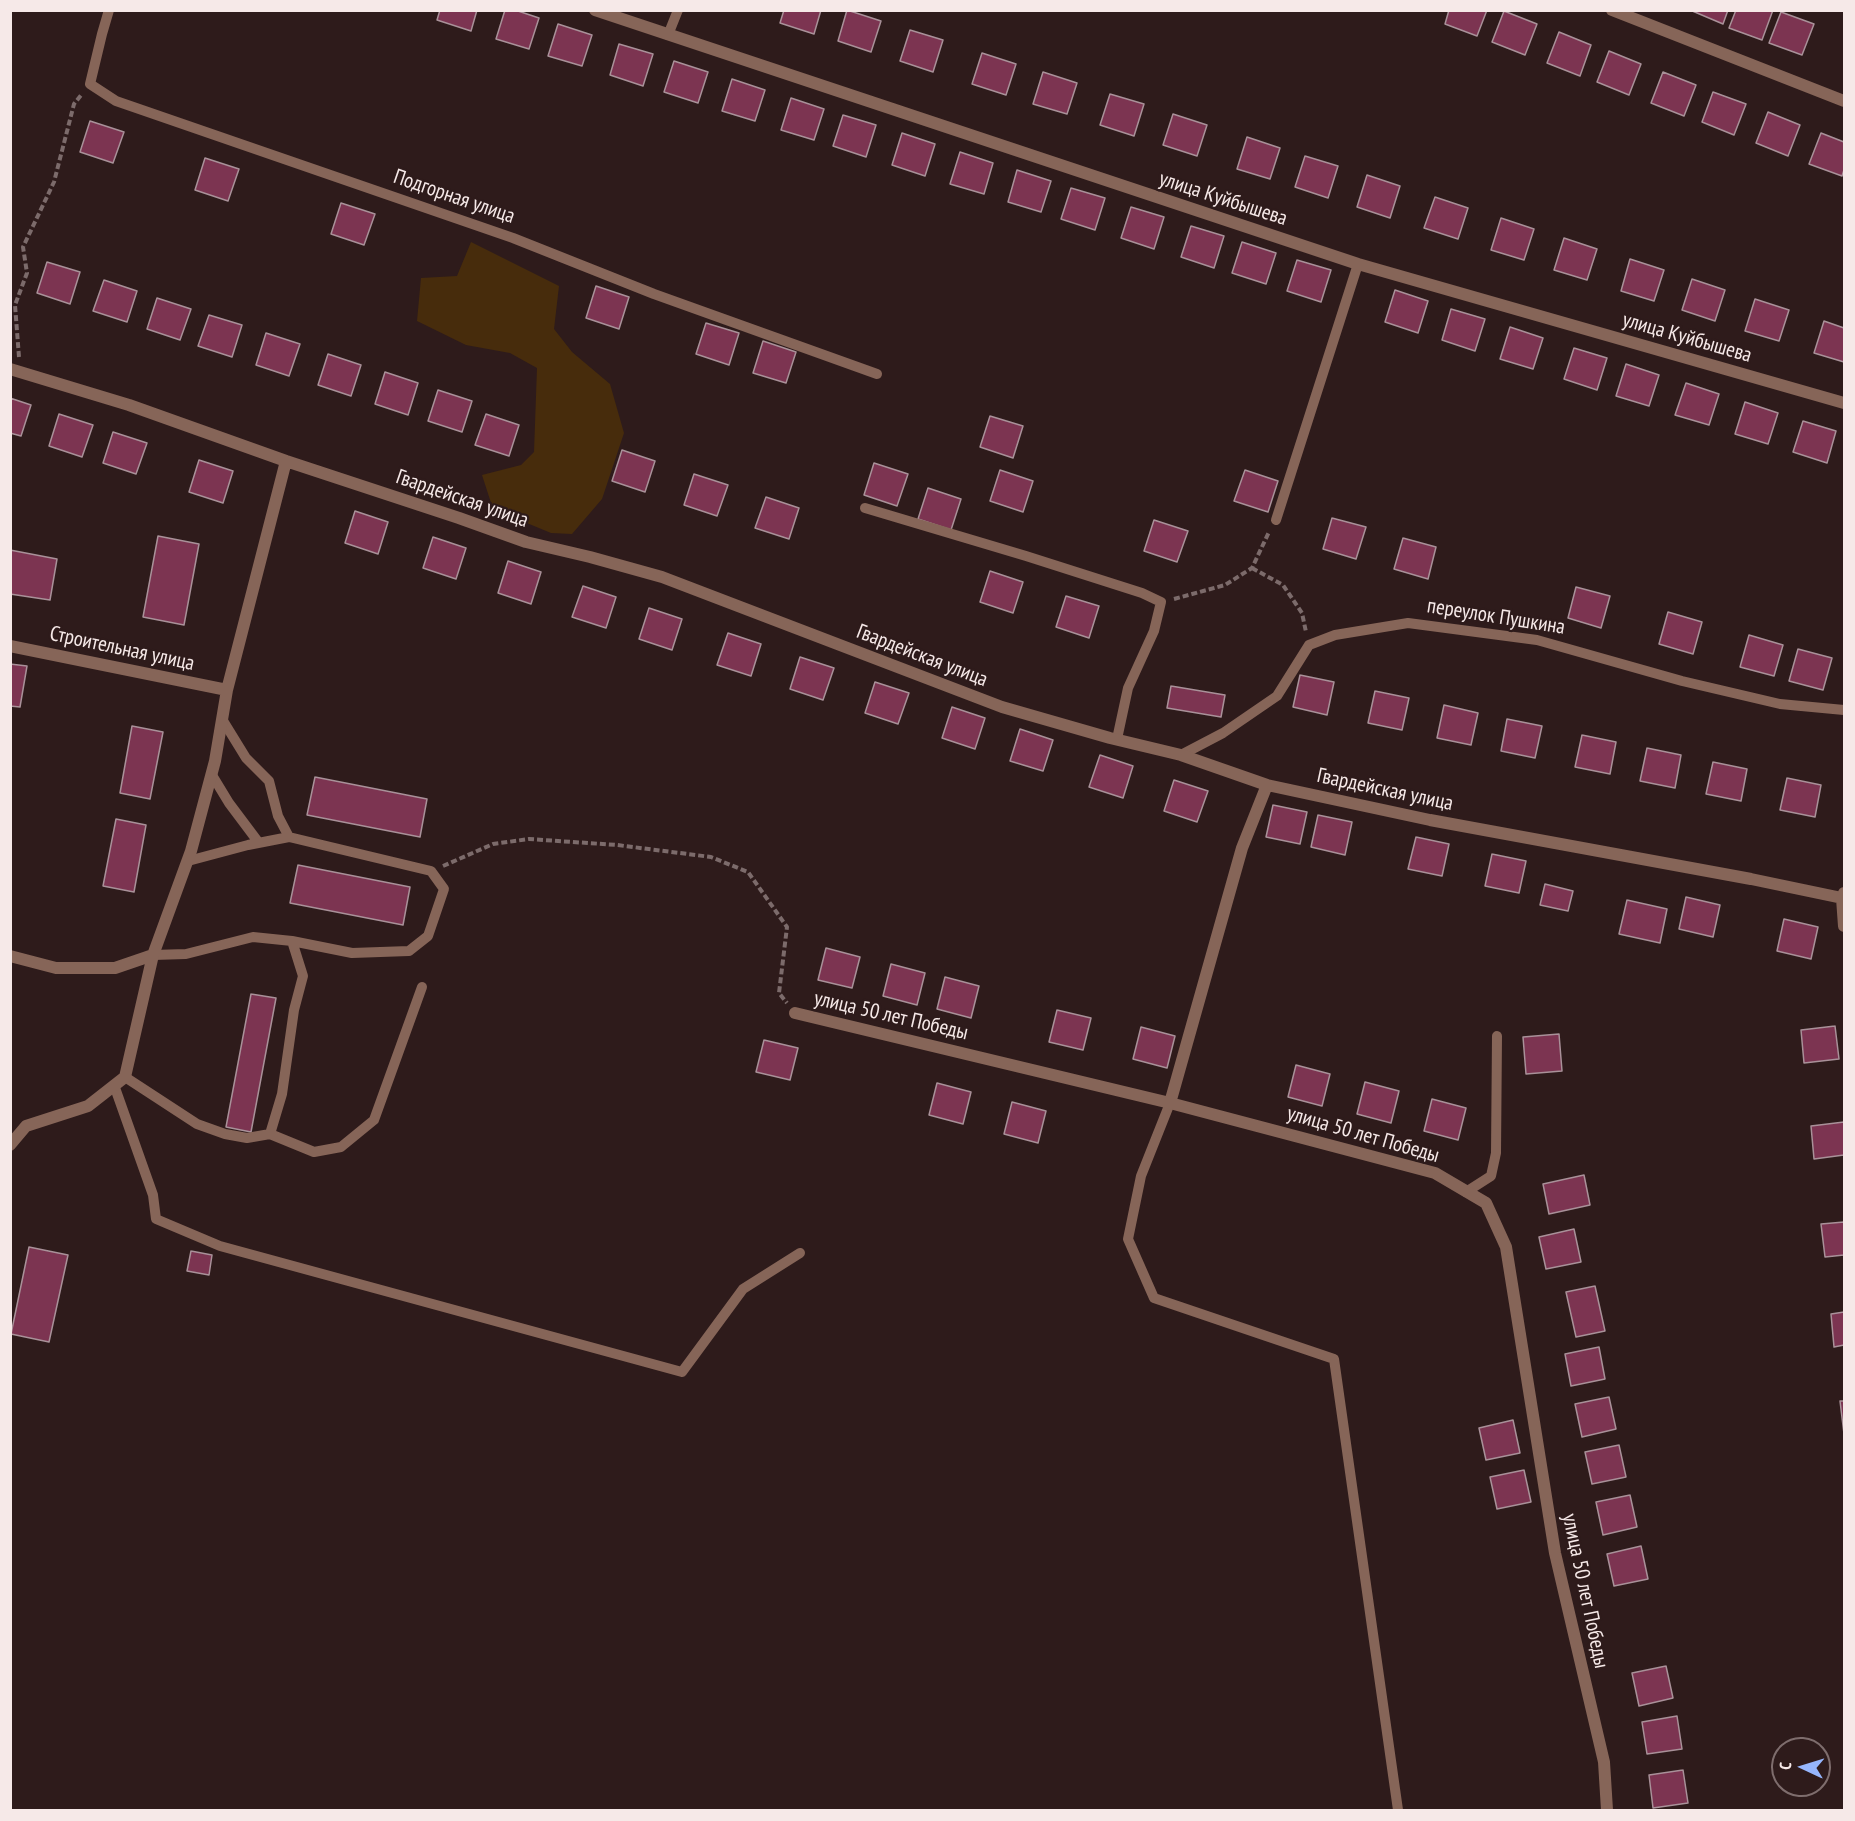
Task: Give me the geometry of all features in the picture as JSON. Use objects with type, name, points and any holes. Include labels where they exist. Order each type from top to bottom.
[{"type":"street","name":"улица Куйбышева","points":[[595,10],[1358,264],[1845,403]]},
{"type":"street","points":[[1612,10],[1845,101]]},
{"type":"street","name":"Гвардейская улица","points":[[15,371],[129,405],[526,542],[662,577],[1002,707],[1181,755],[1267,785],[1430,820],[1843,896]]},
{"type":"street","points":[[10,1145],[26,1126],[88,1106],[124,1077],[153,955],[188,861],[212,775],[227,690],[286,461]]},
{"type":"street","name":"Строительная улица","points":[[10,646],[227,690]]},
{"type":"street","points":[[1170,1102],[1242,848],[1267,785]]},
{"type":"street","points":[[1843,896],[1845,926]]},
{"type":"street","points":[[10,956],[56,968],[115,968],[153,955]]},
{"type":"street","name":"улица 50 лет Победы","points":[[795,1013],[1170,1102],[1435,1173],[1485,1203],[1506,1247],[1555,1553],[1604,1762],[1607,1810]]},
{"type":"lane","points":[[90,84],[109,10]]},
{"type":"lane","points":[[668,34],[678,10]]},
{"type":"lane","name":"Подгорная улица","points":[[90,84],[116,101],[513,238],[654,294],[877,374]]},
{"type":"lane","points":[[1276,520],[1358,264]]},
{"type":"lane","points":[[865,508],[1026,556],[1142,593],[1161,602],[1154,631],[1128,688],[1117,739]]},
{"type":"lane","name":"переулок Пушкина","points":[[1309,645],[1335,635],[1408,622],[1537,640],[1682,681],[1780,704],[1845,710]]},
{"type":"lane","points":[[1181,755],[1223,733],[1276,696],[1309,645]]},
{"type":"lane","points":[[222,719],[246,758],[269,781],[278,816],[289,837]]},
{"type":"lane","points":[[212,775],[229,804],[259,843]]},
{"type":"lane","points":[[153,955],[186,954],[253,937],[292,941],[352,953],[409,951],[428,936],[444,889],[431,871],[289,837],[188,861]]},
{"type":"lane","points":[[270,1134],[282,1094],[294,1010],[303,976],[292,941]]},
{"type":"lane","points":[[124,1077],[197,1124],[225,1134],[247,1138],[270,1134],[314,1152],[341,1147],[374,1120],[422,987]]},
{"type":"lane","points":[[1466,1192],[1491,1176],[1496,1153],[1497,1036]]},
{"type":"lane","points":[[114,1085],[153,1195],[156,1218],[220,1246],[682,1372],[743,1289],[800,1253]]},
{"type":"lane","points":[[1170,1102],[1141,1176],[1128,1239],[1154,1298],[1334,1359],[1398,1810]]},
{"type":"path","points":[[15,371],[15,305],[27,273],[23,247],[54,182],[74,104],[90,84]]},
{"type":"path","points":[[1161,602],[1225,585],[1252,568],[1276,520]]},
{"type":"path","points":[[1252,568],[1283,585],[1302,613],[1309,645]]},
{"type":"path","points":[[431,871],[494,844],[529,839],[618,845],[711,857],[748,872],[787,927],[779,993],[795,1013]]},
{"type":"shaded area","points":[[471,242],[559,286],[554,329],[572,352],[610,384],[624,433],[602,499],[572,534],[551,533],[493,509],[482,475],[521,465],[534,452],[537,368],[510,353],[466,345],[417,321],[421,278],[457,276]]},
{"type":"building","points":[[440,10],[477,10],[471,31],[437,20]]},
{"type":"building","points":[[505,10],[515,10],[539,18],[529,49],[496,39]]},
{"type":"building","points":[[784,10],[821,10],[814,34],[780,23]]},
{"type":"building","points":[[847,10],[881,21],[871,52],[838,41]]},
{"type":"building","points":[[1449,10],[1487,10],[1477,36],[1445,24]]},
{"type":"building","points":[[1690,10],[1728,10],[1723,24]]},
{"type":"building","points":[[1736,10],[1773,10],[1762,40],[1729,28]]},
{"type":"building","points":[[1504,11],[1537,24],[1525,55],[1492,42]]},
{"type":"building","points":[[1781,12],[1814,24],[1802,55],[1769,43]]},
{"type":"building","points":[[558,24],[592,35],[582,66],[548,56]]},
{"type":"building","points":[[910,30],[943,40],[933,72],[900,61]]},
{"type":"building","points":[[1559,32],[1591,45],[1580,76],[1547,63]]},
{"type":"building","points":[[619,44],[653,54],[643,86],[610,75]]},
{"type":"building","points":[[1609,51],[1641,64],[1629,95],[1597,82]]},
{"type":"building","points":[[982,53],[1016,64],[1006,95],[972,84]]},
{"type":"building","points":[[674,61],[708,72],[698,103],[664,92]]},
{"type":"building","points":[[1043,72],[1077,83],[1067,114],[1033,104]]},
{"type":"building","points":[[1663,72],[1696,85],[1684,116],[1651,103]]},
{"type":"building","points":[[732,79],[765,90],[755,121],[722,111]]},
{"type":"building","points":[[1713,92],[1746,104],[1734,135],[1702,122]]},
{"type":"building","points":[[1110,94],[1144,104],[1134,136],[1100,125]]},
{"type":"building","points":[[791,98],[824,109],[814,140],[781,130]]},
{"type":"building","points":[[1768,112],[1800,125],[1788,156],[1756,143]]},
{"type":"building","points":[[1173,114],[1207,125],[1197,156],[1163,145]]},
{"type":"building","points":[[843,115],[876,125],[866,157],[833,146]]},
{"type":"building","points":[[90,121],[124,132],[113,163],[80,152]]},
{"type":"building","points":[[902,133],[935,144],[925,176],[892,165]]},
{"type":"building","points":[[1821,133],[1844,142],[1842,176],[1809,164]]},
{"type":"building","points":[[1247,137],[1280,148],[1270,179],[1237,169]]},
{"type":"building","points":[[960,152],[993,163],[984,194],[950,184]]},
{"type":"building","points":[[1305,156],[1338,166],[1328,198],[1295,187]]},
{"type":"building","points":[[205,158],[239,169],[228,201],[195,190]]},
{"type":"building","points":[[1017,170],[1051,181],[1041,212],[1008,202]]},
{"type":"building","points":[[1367,175],[1400,186],[1390,218],[1357,207]]},
{"type":"building","points":[[1071,188],[1105,198],[1095,230],[1061,219]]},
{"type":"building","points":[[1435,197],[1468,208],[1458,239],[1424,228]]},
{"type":"building","points":[[341,203],[375,214],[364,245],[331,234]]},
{"type":"building","points":[[1131,207],[1164,217],[1154,249],[1121,238]]},
{"type":"building","points":[[1501,218],[1534,229],[1524,260],[1491,250]]},
{"type":"building","points":[[1191,226],[1224,236],[1214,268],[1181,257]]},
{"type":"building","points":[[1564,238],[1597,249],[1587,280],[1554,270]]},
{"type":"building","points":[[1242,242],[1276,253],[1266,284],[1232,273]]},
{"type":"building","points":[[1630,259],[1664,270],[1654,301],[1621,291]]},
{"type":"building","points":[[1297,260],[1331,270],[1321,302],[1287,291]]},
{"type":"building","points":[[47,262],[80,272],[70,304],[37,293]]},
{"type":"building","points":[[1692,279],[1725,290],[1715,321],[1682,310]]},
{"type":"building","points":[[104,280],[137,291],[127,322],[93,311]]},
{"type":"building","points":[[596,286],[629,297],[619,329],[586,318]]},
{"type":"building","points":[[1395,290],[1428,301],[1418,333],[1385,322]]},
{"type":"building","points":[[157,298],[191,309],[180,340],[147,329]]},
{"type":"building","points":[[1755,299],[1789,310],[1779,341],[1745,331]]},
{"type":"building","points":[[1451,309],[1485,319],[1475,351],[1442,340]]},
{"type":"building","points":[[209,315],[242,325],[232,357],[198,346]]},
{"type":"building","points":[[1824,321],[1844,328],[1844,362],[1814,353]]},
{"type":"building","points":[[706,323],[739,333],[729,365],[696,354]]},
{"type":"building","points":[[1510,327],[1543,338],[1533,369],[1500,359]]},
{"type":"building","points":[[266,333],[300,344],[289,376],[256,365]]},
{"type":"building","points":[[763,341],[796,352],[786,383],[753,373]]},
{"type":"building","points":[[1574,348],[1607,358],[1597,390],[1564,379]]},
{"type":"building","points":[[328,354],[361,365],[351,396],[318,385]]},
{"type":"building","points":[[1626,364],[1659,375],[1649,406],[1616,396]]},
{"type":"building","points":[[385,372],[418,383],[408,415],[375,404]]},
{"type":"building","points":[[1686,383],[1719,394],[1709,425],[1675,415]]},
{"type":"building","points":[[438,390],[472,401],[462,432],[428,421]]},
{"type":"building","points":[[10,398],[31,405],[21,436],[10,433]]},
{"type":"building","points":[[1745,402],[1778,413],[1768,444],[1735,434]]},
{"type":"building","points":[[59,414],[93,425],[82,457],[49,446]]},
{"type":"building","points":[[486,414],[519,425],[509,456],[475,445]]},
{"type":"building","points":[[990,416],[1023,426],[1013,458],[980,447]]},
{"type":"building","points":[[1803,421],[1836,431],[1827,463],[1793,452]]},
{"type":"building","points":[[113,432],[147,443],[136,474],[103,463]]},
{"type":"building","points":[[622,450],[655,461],[645,492],[612,481]]},
{"type":"building","points":[[199,460],[233,471],[223,503],[189,492]]},
{"type":"building","points":[[874,463],[908,474],[897,506],[864,495]]},
{"type":"building","points":[[1000,470],[1033,481],[1023,512],[990,501]]},
{"type":"building","points":[[1245,470],[1278,481],[1268,512],[1234,501]]},
{"type":"building","points":[[694,474],[728,485],[717,516],[684,505]]},
{"type":"building","points":[[928,488],[961,499],[951,530],[918,519]]},
{"type":"building","points":[[766,497],[799,508],[789,539],[755,528]]},
{"type":"building","points":[[355,511],[388,522],[378,554],[345,543]]},
{"type":"building","points":[[1332,518],[1366,527],[1356,559],[1323,549]]},
{"type":"building","points":[[1154,520],[1188,531],[1177,562],[1144,551]]},
{"type":"building","points":[[158,536],[199,544],[184,625],[143,617]]},
{"type":"building","points":[[433,537],[466,548],[456,579],[423,568]]},
{"type":"building","points":[[1403,538],[1436,547],[1428,579],[1394,569]]},
{"type":"building","points":[[10,550],[57,559],[50,600],[10,594]]},
{"type":"building","points":[[508,561],[541,572],[531,604],[498,593]]},
{"type":"building","points":[[990,571],[1023,582],[1013,613],[980,602]]},
{"type":"building","points":[[583,586],[616,597],[606,628],[572,617]]},
{"type":"building","points":[[1576,587],[1610,596],[1601,628],[1568,618]]},
{"type":"building","points":[[1066,596],[1099,606],[1089,638],[1056,627]]},
{"type":"building","points":[[649,608],[682,619],[672,650],[639,639]]},
{"type":"building","points":[[1668,612],[1702,622],[1693,654],[1659,644]]},
{"type":"building","points":[[728,633],[761,644],[751,676],[717,665]]},
{"type":"building","points":[[1749,635],[1783,645],[1774,676],[1740,667]]},
{"type":"building","points":[[1798,649],[1832,658],[1823,690],[1789,681]]},
{"type":"building","points":[[800,657],[834,668],[823,700],[790,689]]},
{"type":"building","points":[[10,664],[27,666],[20,707],[10,706]]},
{"type":"building","points":[[1300,675],[1334,682],[1327,715],[1293,707]]},
{"type":"building","points":[[875,682],[909,693],[898,724],[865,713]]},
{"type":"building","points":[[1171,686],[1225,695],[1221,717],[1167,708]]},
{"type":"building","points":[[1375,691],[1409,698],[1402,730],[1368,723]]},
{"type":"building","points":[[1444,705],[1478,713],[1471,745],[1437,738]]},
{"type":"building","points":[[952,707],[985,718],[975,749],[942,738]]},
{"type":"building","points":[[1507,719],[1542,726],[1535,758],[1501,751]]},
{"type":"building","points":[[132,726],[163,732],[150,799],[120,793]]},
{"type":"building","points":[[1020,729],[1053,740],[1043,771],[1010,761]]},
{"type":"building","points":[[1582,735],[1616,742],[1610,774],[1575,767]]},
{"type":"building","points":[[1647,748],[1681,755],[1675,788],[1640,781]]},
{"type":"building","points":[[1100,755],[1133,766],[1123,798],[1089,787]]},
{"type":"building","points":[[1713,762],[1747,769],[1741,801],[1706,794]]},
{"type":"building","points":[[315,777],[427,799],[420,837],[307,815]]},
{"type":"building","points":[[1787,778],[1821,785],[1815,817],[1780,810]]},
{"type":"building","points":[[1174,780],[1208,791],[1197,822],[1164,811]]},
{"type":"building","points":[[1273,805],[1307,812],[1300,844],[1266,837]]},
{"type":"building","points":[[1318,815],[1352,822],[1345,855],[1311,847]]},
{"type":"building","points":[[116,819],[146,825],[134,892],[103,886]]},
{"type":"building","points":[[1416,837],[1449,844],[1442,876],[1408,869]]},
{"type":"building","points":[[1492,854],[1526,861],[1519,893],[1485,886]]},
{"type":"building","points":[[298,865],[410,887],[403,925],[290,903]]},
{"type":"building","points":[[1545,884],[1573,891],[1568,911],[1540,905]]},
{"type":"building","points":[[1686,897],[1720,905],[1713,937],[1679,929]]},
{"type":"building","points":[[1627,900],[1667,909],[1660,943],[1619,934]]},
{"type":"building","points":[[1784,919],[1818,927],[1811,959],[1777,951]]},
{"type":"building","points":[[826,948],[860,957],[852,988],[818,980]]},
{"type":"building","points":[[891,964],[925,973],[917,1005],[883,996]]},
{"type":"building","points":[[945,977],[979,986],[971,1018],[937,1009]]},
{"type":"building","points":[[251,994],[276,998],[251,1132],[226,1127]]},
{"type":"building","points":[[1057,1010],[1091,1018],[1083,1050],[1049,1042]]},
{"type":"building","points":[[1835,1026],[1839,1059],[1804,1063],[1801,1030]]},
{"type":"building","points":[[1141,1027],[1175,1036],[1167,1068],[1133,1059]]},
{"type":"building","points":[[1559,1034],[1562,1071],[1526,1074],[1523,1037]]},
{"type":"building","points":[[764,1040],[798,1048],[790,1080],[756,1072]]},
{"type":"building","points":[[1296,1065],[1330,1074],[1322,1106],[1288,1097]]},
{"type":"building","points":[[1365,1082],[1399,1091],[1391,1123],[1357,1114]]},
{"type":"building","points":[[937,1083],[971,1092],[963,1124],[929,1115]]},
{"type":"building","points":[[1432,1099],[1466,1108],[1458,1140],[1424,1131]]},
{"type":"building","points":[[1012,1102],[1046,1111],[1038,1143],[1004,1134]]},
{"type":"building","points":[[1844,1122],[1844,1155],[1814,1159],[1811,1126]]},
{"type":"building","points":[[1584,1175],[1590,1205],[1549,1214],[1543,1184]]},
{"type":"building","points":[[1844,1222],[1844,1255],[1825,1257],[1821,1224]]},
{"type":"building","points":[[1574,1229],[1581,1262],[1546,1269],[1539,1237]]},
{"type":"building","points":[[29,1247],[68,1255],[49,1342],[11,1334]]},
{"type":"building","points":[[191,1251],[212,1255],[209,1275],[187,1271]]},
{"type":"building","points":[[1595,1286],[1605,1331],[1576,1337],[1566,1292]]},
{"type":"building","points":[[1844,1312],[1844,1345],[1834,1347],[1831,1314]]},
{"type":"building","points":[[1599,1347],[1605,1379],[1571,1386],[1565,1354]]},
{"type":"building","points":[[1609,1397],[1616,1429],[1582,1437],[1575,1404]]},
{"type":"building","points":[[1840,1401],[1844,1401],[1844,1434]]},
{"type":"building","points":[[1513,1420],[1520,1453],[1486,1460],[1479,1428]]},
{"type":"building","points":[[1619,1445],[1626,1477],[1592,1484],[1585,1452]]},
{"type":"building","points":[[1524,1470],[1531,1502],[1497,1509],[1490,1477]]},
{"type":"building","points":[[1630,1495],[1637,1527],[1603,1535],[1596,1502]]},
{"type":"building","points":[[1641,1546],[1648,1579],[1614,1586],[1607,1554]]},
{"type":"building","points":[[1666,1666],[1673,1698],[1639,1706],[1632,1673]]},
{"type":"building","points":[[1677,1716],[1682,1749],[1647,1754],[1642,1722]]},
{"type":"building","points":[[1683,1770],[1688,1803],[1653,1808],[1649,1775]]}]
